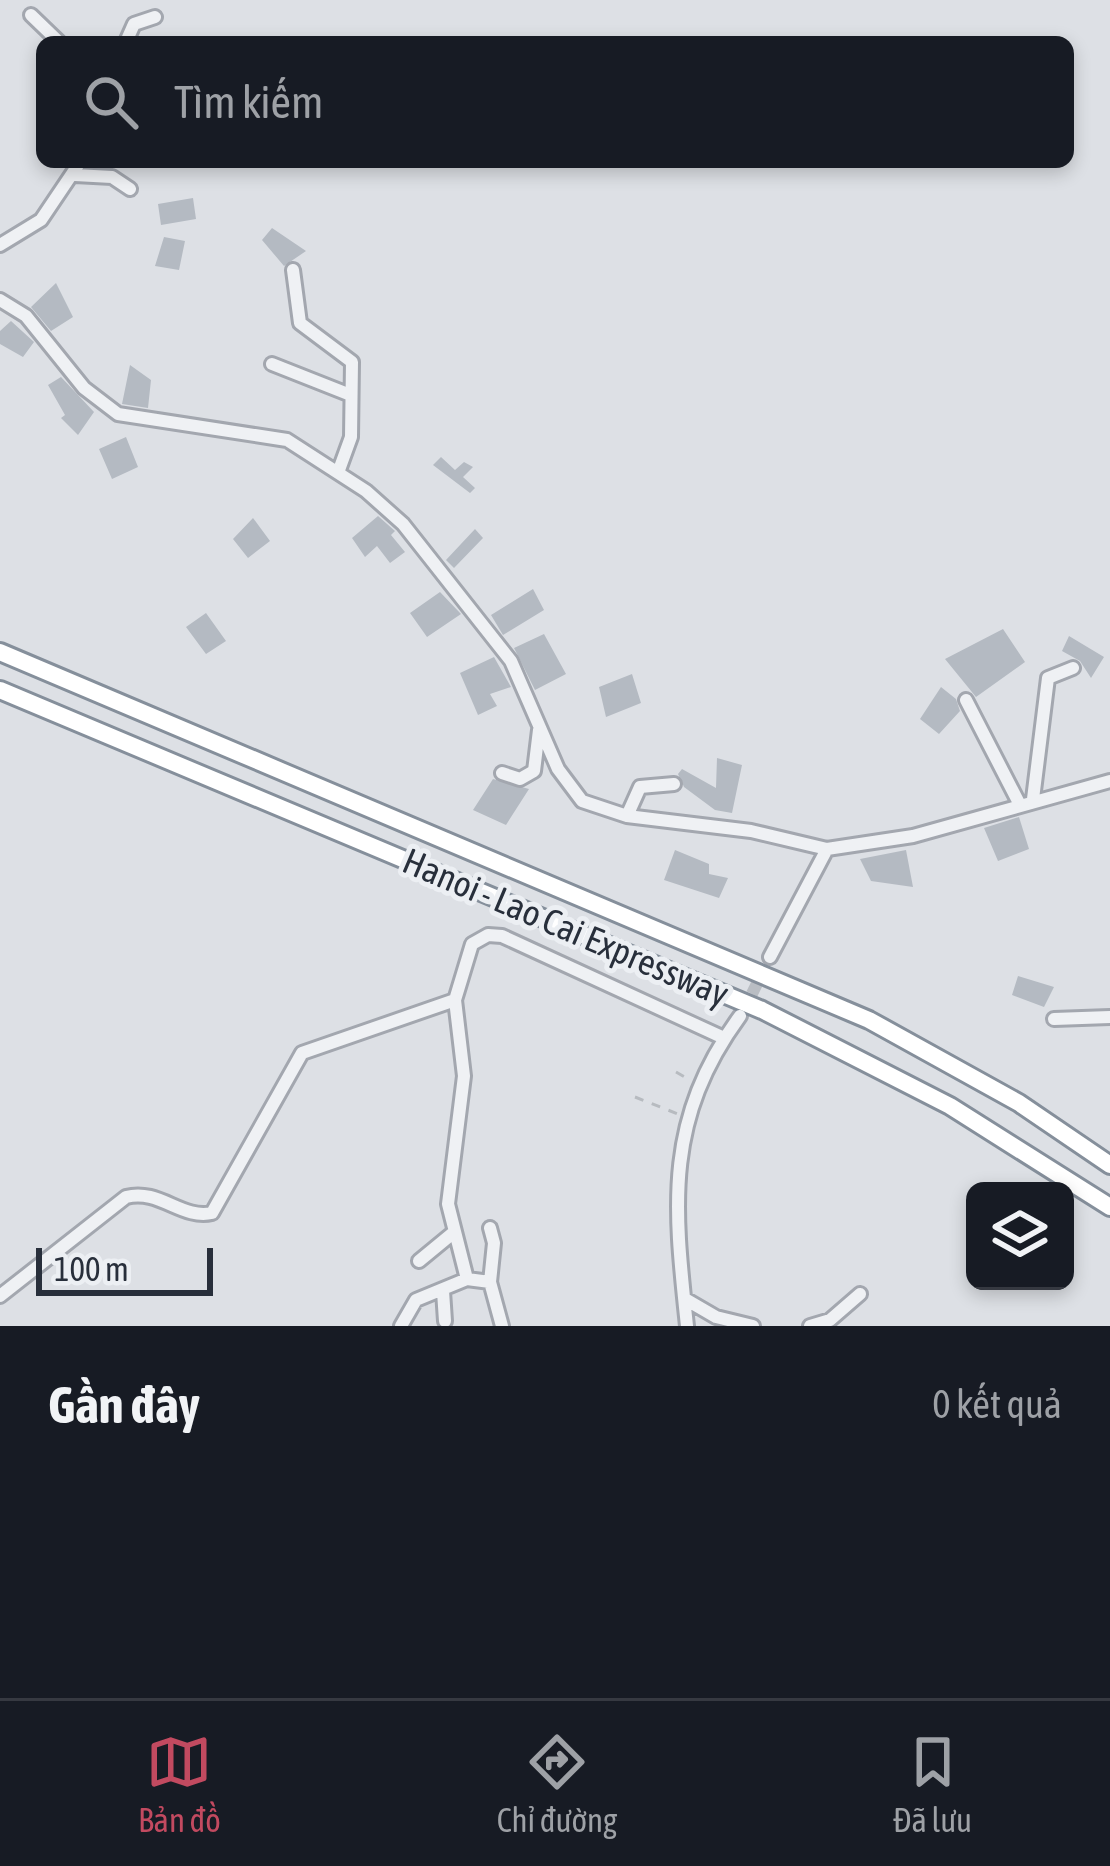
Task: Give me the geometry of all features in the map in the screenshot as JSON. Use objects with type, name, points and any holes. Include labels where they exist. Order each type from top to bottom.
[{"type":"highway","name":"Hanoi - Lao Cai Expressway","points":[[0,652],[869,1020],[1019,1103],[1110,1165]]},
{"type":"highway","name":"Hanoi - Lao Cai Expressway","points":[[0,690],[762,1010],[950,1106],[1110,1207]]},
{"type":"street","points":[[31,15],[53,36]]},
{"type":"street","points":[[129,36],[134,24],[154,17]]},
{"type":"street","points":[[7,235],[41,220],[78,168],[112,177],[130,189]]},
{"type":"street","points":[[293,270],[300,323],[351,358],[351,437],[339,470]]},
{"type":"street","points":[[0,300],[26,316],[84,388],[118,414],[287,440],[339,470],[403,524],[511,661],[570,791],[582,801],[627,816],[751,831],[826,849],[913,836],[1110,781]]},
{"type":"street","points":[[272,364],[348,394]]},
{"type":"street","points":[[1026,801],[1048,678],[1073,668]]},
{"type":"street","points":[[966,700],[1026,801]]},
{"type":"street","points":[[502,773],[520,778],[537,767],[538,723]]},
{"type":"street","points":[[627,816],[640,787],[674,784]]},
{"type":"street","points":[[770,957],[826,849]]},
{"type":"street","points":[[467,1279],[448,1204],[464,1076],[455,1000],[472,944],[494,935],[724,1038]]},
{"type":"street","points":[[0,1296],[126,1197],[150,1193],[198,1215],[212,1213],[302,1053],[455,1000]]},
{"type":"street","points":[[687,1326],[677,1178],[686,1117],[724,1038],[740,1016]]},
{"type":"street","points":[[1054,1019],[1110,1017]]},
{"type":"street","points":[[490,1228],[494,1243],[490,1282],[502,1326]]},
{"type":"street","points":[[419,1261],[453,1233]]},
{"type":"street","points":[[401,1326],[416,1300],[467,1279],[490,1282]]},
{"type":"street","points":[[443,1291],[445,1321]]},
{"type":"street","points":[[810,1326],[830,1320],[860,1294]]},
{"type":"street","points":[[685,1299],[716,1317],[753,1326]]},
{"type":"path","points":[[676,1072],[700,1084]]},
{"type":"path","points":[[635,1097],[686,1117]]},
{"type":"building","points":[[193,198],[196,219],[161,225],[158,204]]},
{"type":"building","points":[[272,228],[306,251],[284,266],[262,240]]},
{"type":"building","points":[[164,237],[185,241],[179,270],[155,266]]},
{"type":"building","points":[[56,283],[73,317],[51,331],[31,307]]},
{"type":"building","points":[[11,321],[34,342],[23,357],[0,344],[0,331]]},
{"type":"building","points":[[130,365],[151,380],[148,408],[122,404]]},
{"type":"building","points":[[61,377],[94,412],[78,435],[61,418],[65,415],[48,385]]},
{"type":"building","points":[[126,437],[138,467],[112,479],[99,449]]},
{"type":"building","points":[[441,457],[455,470],[464,462],[473,467],[463,477],[475,488],[470,493],[433,465]]},
{"type":"building","points":[[378,516],[395,531],[391,535],[405,552],[390,563],[377,546],[365,557],[352,538]]},
{"type":"building","points":[[253,518],[270,541],[248,558],[233,539]]},
{"type":"building","points":[[475,529],[483,538],[454,568],[446,560]]},
{"type":"building","points":[[533,589],[544,610],[503,635],[491,615]]},
{"type":"building","points":[[440,592],[461,614],[427,637],[410,613]]},
{"type":"building","points":[[206,613],[226,641],[206,654],[186,627]]},
{"type":"building","points":[[1003,629],[1025,662],[976,697],[945,659]]},
{"type":"building","points":[[544,634],[566,674],[535,690],[514,648]]},
{"type":"building","points":[[1069,636],[1104,657],[1091,678],[1080,661],[1062,651]]},
{"type":"building","points":[[494,657],[511,687],[490,694],[497,706],[478,715],[460,673]]},
{"type":"building","points":[[632,674],[641,703],[606,717],[599,687]]},
{"type":"building","points":[[941,687],[956,699],[960,711],[939,734],[920,719]]},
{"type":"building","points":[[717,758],[742,765],[732,813],[715,810],[684,787],[678,774],[682,769],[716,788]]},
{"type":"building","points":[[493,779],[529,789],[506,825],[473,810]]},
{"type":"building","points":[[1019,817],[1029,849],[998,861],[984,828]]},
{"type":"building","points":[[675,850],[709,864],[709,874],[728,878],[719,898],[664,880]]},
{"type":"building","points":[[906,850],[913,887],[871,881],[860,859]]},
{"type":"building","points":[[1018,976],[1054,987],[1044,1007],[1012,995]]},
{"type":"tunnel","points":[[744,1010],[770,957]]}]
